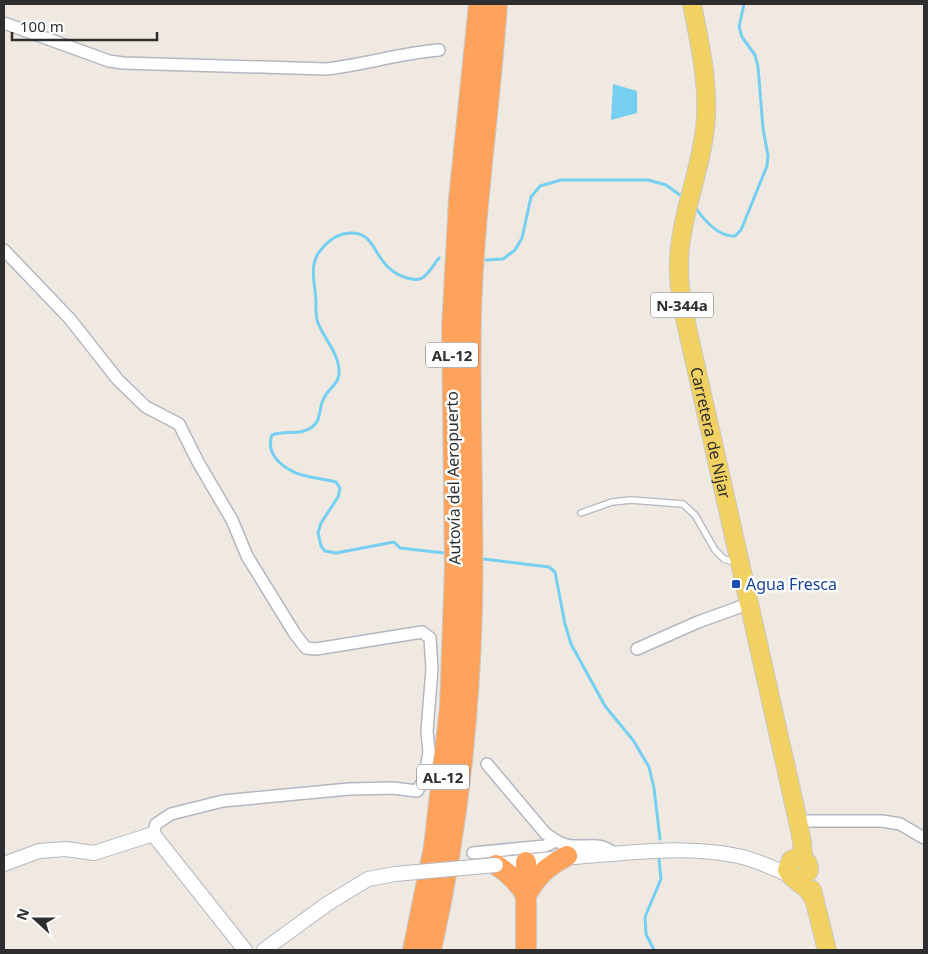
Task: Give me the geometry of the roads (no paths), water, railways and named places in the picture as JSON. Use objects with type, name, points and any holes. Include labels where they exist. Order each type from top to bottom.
[{"type":"highway","name":"Autovía del Aeropuerto","points":[[413,950],[434,847],[450,707],[454,620],[452,328],[460,199],[479,4]]},
{"type":"highway","name":"Autovía del Aeropuerto","points":[[431,950],[455,820],[469,679],[472,609],[470,361],[472,270],[496,4]]},
{"type":"highway","points":[[444,950],[451,892],[455,820]]},
{"type":"highway","points":[[403,950],[434,847]]},
{"type":"highway","points":[[526,895],[536,879],[562,849]]},
{"type":"highway","points":[[526,862],[526,950]]},
{"type":"highway","points":[[496,865],[509,873],[526,895]]},
{"type":"main road","name":"Carretera de Níjar","points":[[692,4],[703,62],[707,105],[706,128],[700,164],[681,238],[679,278],[687,333],[798,821],[797,870],[815,901],[827,950]]},
{"type":"street","points":[[4,23],[109,61],[123,63],[326,69],[414,52],[439,50]]},
{"type":"street","points":[[4,250],[70,319],[118,380],[146,407],[178,424],[232,520],[247,556],[306,648],[316,649],[422,632],[430,638],[432,669],[427,731],[429,752],[424,780],[417,791],[393,788],[349,789],[224,801],[170,814],[156,824],[153,834]]},
{"type":"street","points":[[637,649],[698,622],[748,604]]},
{"type":"street","points":[[487,764],[545,833],[562,849]]},
{"type":"street","points":[[798,821],[882,821],[900,824],[924,838]]},
{"type":"street","points":[[4,864],[39,851],[66,850],[94,853],[153,834]]},
{"type":"street","points":[[153,834],[245,950]]},
{"type":"street","points":[[473,853],[545,846],[613,853],[700,850],[739,856],[769,866],[797,870]]},
{"type":"street","points":[[264,950],[327,904],[368,879],[395,874],[526,862],[568,846],[602,846],[613,853]]},
{"type":"lane","points":[[580,513],[612,502],[631,500],[682,504],[695,516],[714,550],[724,559],[739,564]]},
{"type":"water","points":[[613,84],[637,91],[637,113],[611,120]]},
{"type":"waterway","points":[[695,207],[717,231],[729,236],[735,236],[741,230],[767,166],[768,156],[763,128],[758,67],[755,55],[742,37],[739,27],[744,4]]},
{"type":"waterway","points":[[486,260],[503,259],[515,250],[522,238],[531,197],[540,186],[561,180],[648,180],[666,185],[684,198]]},
{"type":"waterway","points":[[439,258],[424,277],[414,280],[390,269],[371,243],[360,235],[353,233],[339,235],[324,246],[316,258],[313,270],[316,314],[321,329],[337,358],[338,379],[323,400],[315,424],[308,430],[272,435],[270,446],[277,460],[290,470],[306,476],[336,482],[340,488],[338,497],[321,523],[318,533],[321,546],[325,551],[336,553],[394,542],[400,548],[444,553]]},
{"type":"waterway","points":[[484,559],[549,567],[555,572],[565,624],[571,644],[605,706],[633,740],[649,767],[654,788],[660,839]]},
{"type":"waterway","points":[[654,950],[646,934],[645,917],[661,879],[659,859]]},
{"type":"place","name":"Agua Fresca","points":[[736,584]]}]
